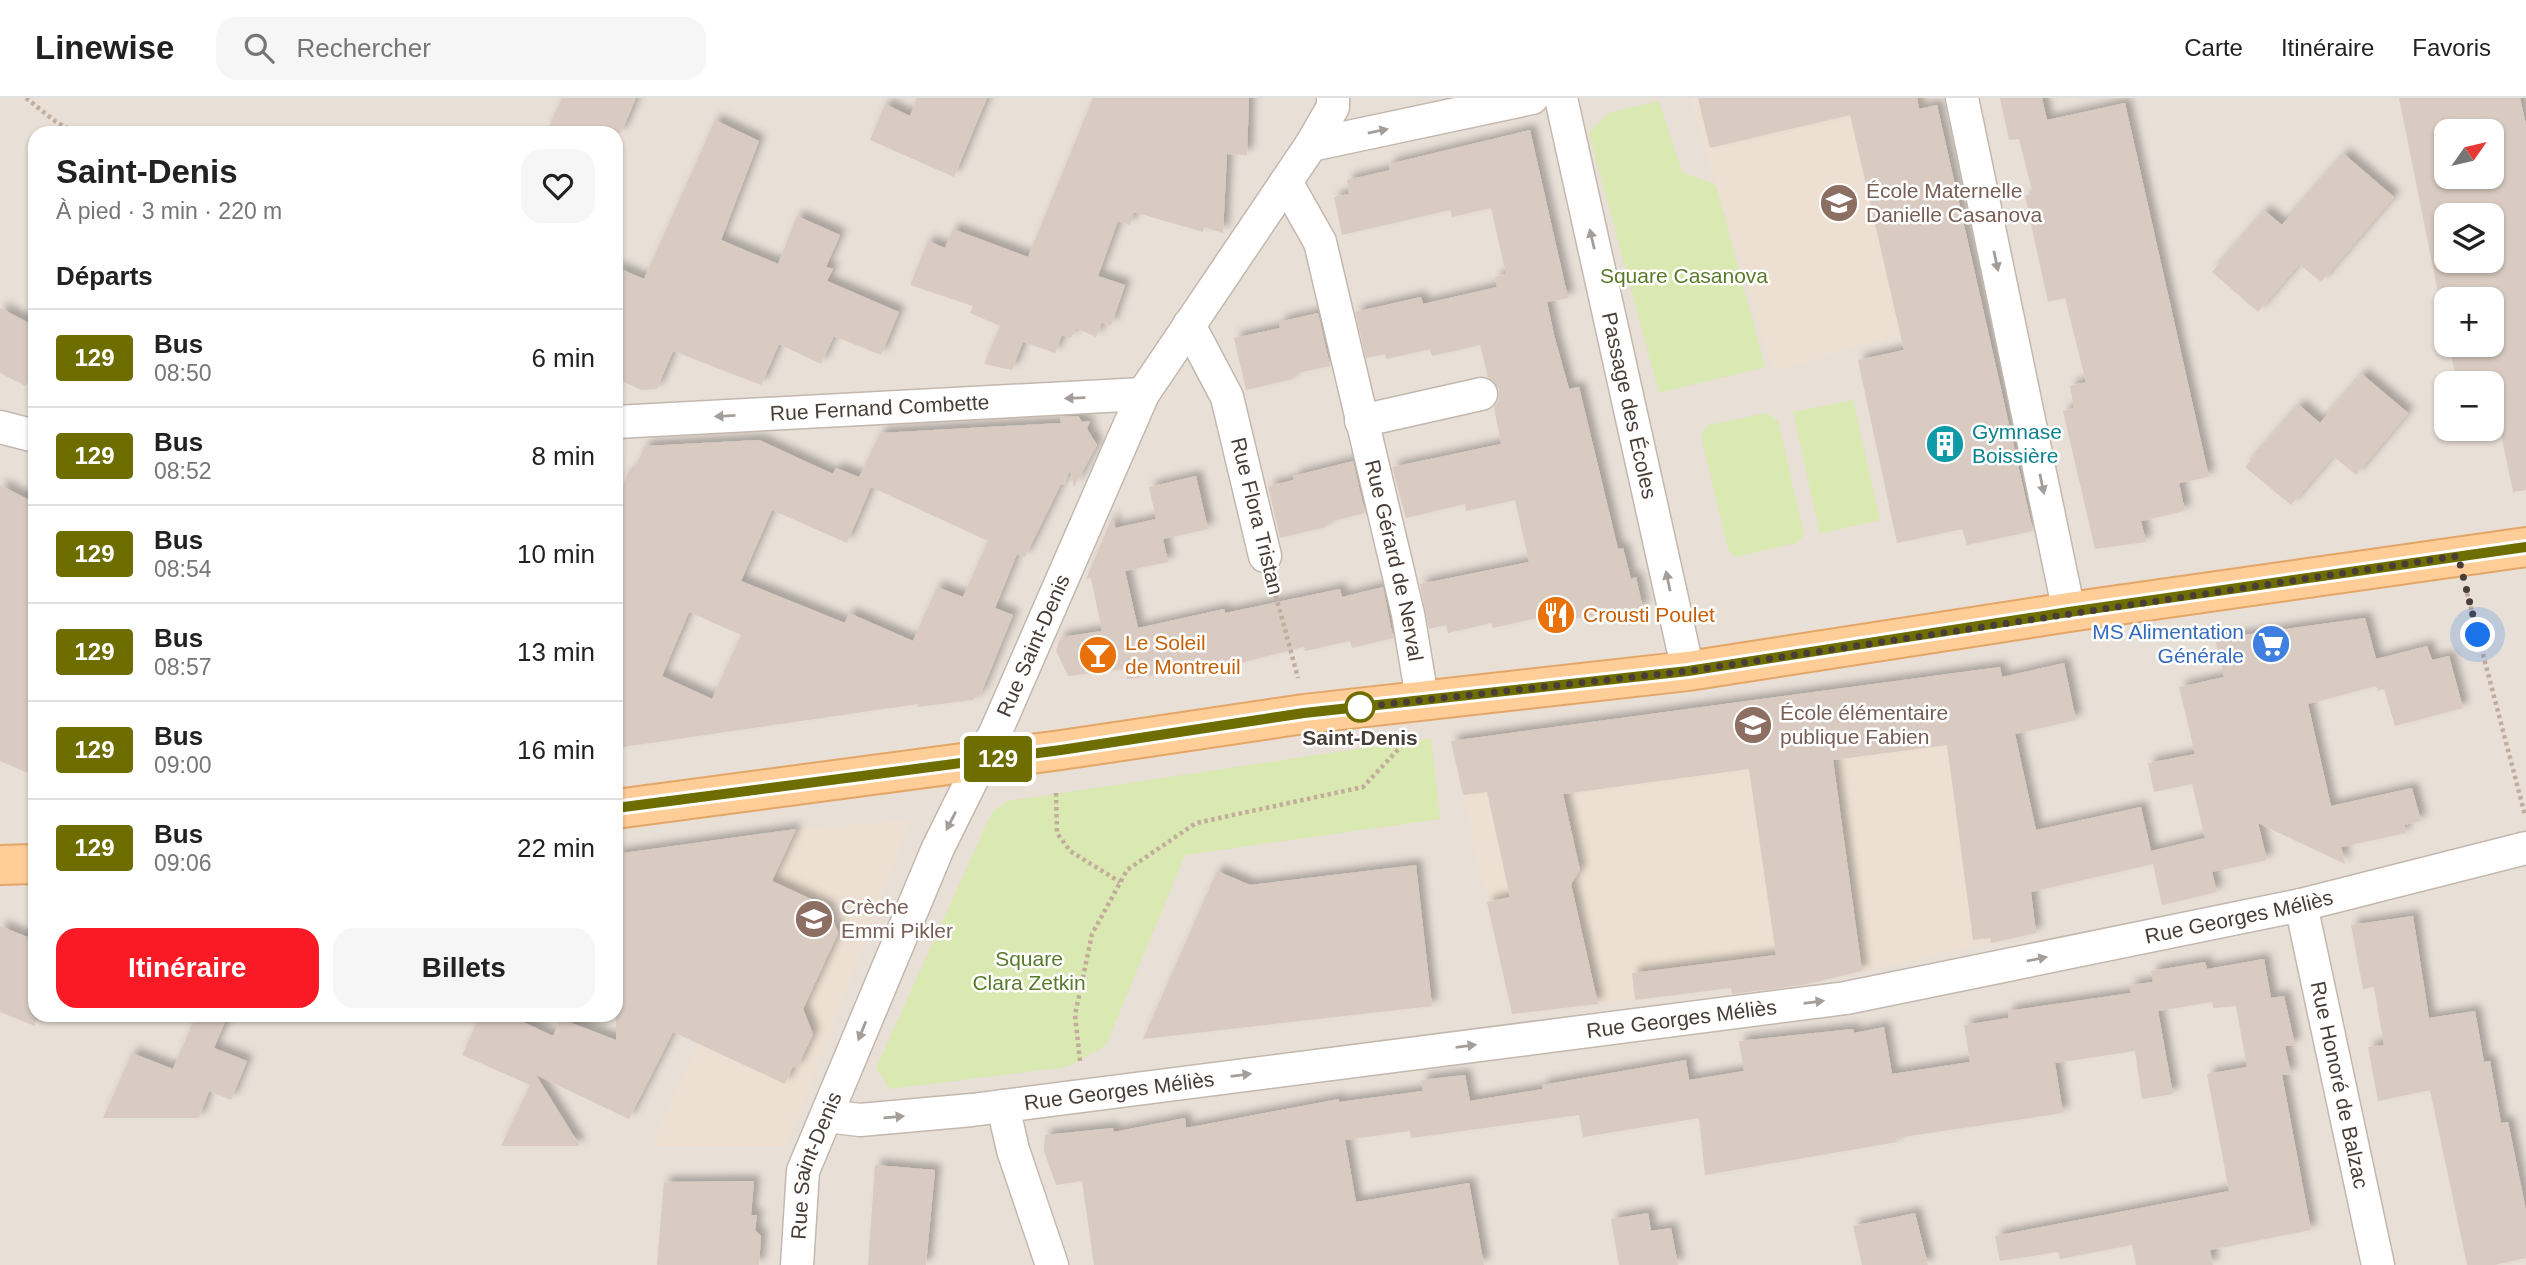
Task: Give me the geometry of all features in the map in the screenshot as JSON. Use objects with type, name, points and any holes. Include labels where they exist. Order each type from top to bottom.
[{"type":"main road","points":[[623,807],[982,761],[1304,713],[1688,671],[2069,612],[2526,547]]},
{"type":"main road","points":[[0,864],[28,864]]},
{"type":"street","name":"Rue Saint-Denis","points":[[797,1265],[803,1171],[938,848],[982,761],[1143,394],[1311,145],[1333,107],[1333,98]]},
{"type":"street","points":[[1311,145],[1532,98]]},
{"type":"street","name":"Passage des Écoles","points":[[1561,98],[1688,671]]},
{"type":"street","points":[[1962,98],[2069,612]]},
{"type":"street","name":"Rue Gérard de Nerval","points":[[1286,182],[1320,242],[1361,421],[1432,697]]},
{"type":"street","name":"Rue Flora Tristan","points":[[1189,325],[1227,397],[1265,556]]},
{"type":"street","name":"Rue Fernand Combette","points":[[623,422],[1143,394]]},
{"type":"street","points":[[1361,421],[1481,394]]},
{"type":"street","points":[[0,427],[28,434]]},
{"type":"street","name":"Rue Georges Méliès","points":[[827,1116],[860,1120],[1003,1106],[1846,998],[2301,905],[2526,848]]},
{"type":"street","name":"Rue Honoré de Balzac","points":[[2301,905],[2378,1265]]},
{"type":"street","points":[[1003,1106],[1013,1150],[1052,1265]]},
{"type":"path","points":[[26,98],[64,126]]},
{"type":"path","name":"Rue Flora Tristan","points":[[1265,556],[1293,650],[1304,713]]},
{"type":"path","points":[[2458,556],[2526,819]]},
{"type":"path","points":[[1095,1094],[1080,1061],[1075,1015],[1092,934],[1127,870],[1196,823],[1363,787],[1432,697]]},
{"type":"path","points":[[1056,793],[1057,833],[1070,851],[1120,882]]},
{"type":"shaded area","points":[[0,98],[2526,98],[2526,1265],[0,1265]]},
{"type":"shaded area","name":"École Maternelle Danielle Casanova","points":[[1690,98],[1929,98],[1985,308],[1773,372]]},
{"type":"shaded area","points":[[2000,667],[2036,933],[1846,975],[1512,1014],[1451,741]]},
{"type":"shaded area","name":"Crèche Emmi Pikler","points":[[911,820],[787,1146],[651,1146],[796,829]]},
{"type":"green space","name":"Square Casanova","points":[[1659,101],[1682,172],[1716,185],[1765,367],[1659,393],[1589,133],[1608,113]]},
{"type":"green space","points":[[1853,400],[1880,520],[1820,534],[1793,412]]},
{"type":"green space","points":[[1767,413],[1778,421],[1804,535],[1797,543],[1735,557],[1728,549],[1701,436],[1708,425]]},
{"type":"green space","name":"Square Clara Zetkin","points":[[1431,738],[1440,819],[1185,855],[1106,1045],[1067,1067],[890,1089],[876,1068],[992,812],[1007,801]]},
{"type":"building","points":[[562,98],[636,98],[623,128],[623,126],[549,126]]},
{"type":"building","points":[[917,98],[987,98],[954,177],[870,140],[885,104],[910,116]]},
{"type":"building","points":[[1093,98],[1249,98],[1247,155],[1227,154],[1223,233],[1204,227],[1203,232],[1134,212],[1130,225],[1118,221],[1098,276],[1125,285],[1111,326],[1102,322],[1096,337],[1076,328],[1071,338],[1062,335],[1055,353],[1023,342],[1012,370],[984,364],[1000,326],[970,313],[973,306],[910,285],[928,241],[945,248],[953,229],[1028,257]]},
{"type":"building","points":[[1698,98],[1917,98],[1919,109],[1937,105],[2033,531],[1967,545],[1962,529],[1897,543],[1858,360],[1904,350],[1850,115],[1710,148]]},
{"type":"building","points":[[2000,98],[2042,98],[2047,120],[2125,103],[2209,477],[2179,483],[2185,511],[2141,521],[2146,542],[2095,549],[2063,411],[2074,408],[2070,386],[2086,382],[2065,298],[2048,302],[2025,196],[2033,194],[2019,139],[2009,140]]},
{"type":"building","points":[[2399,98],[2520,98],[2526,125],[2526,490],[2513,492],[2502,441],[2504,371],[2454,371],[2452,357],[2504,357],[2504,287],[2437,287],[2434,273],[2504,273],[2504,203],[2434,203],[2434,272]]},
{"type":"building","points":[[715,120],[759,141],[721,240],[778,264],[797,216],[840,235],[826,267],[833,269],[827,281],[899,312],[881,355],[834,336],[821,364],[779,344],[761,385],[673,351],[657,389],[641,390],[623,381],[623,270],[644,279]]},
{"type":"building","points":[[1530,130],[1568,298],[1547,302],[1554,335],[1569,389],[1579,387],[1618,549],[1623,548],[1631,579],[1636,577],[1643,609],[1543,623],[1541,617],[1493,628],[1491,623],[1448,633],[1446,625],[1429,629],[1420,584],[1529,562],[1515,500],[1466,511],[1465,504],[1406,518],[1392,467],[1501,444],[1494,407],[1499,399],[1499,389],[1488,377],[1480,345],[1432,356],[1430,349],[1386,359],[1385,354],[1366,358],[1355,312],[1421,297],[1423,304],[1497,287],[1495,277],[1506,274],[1491,208],[1452,217],[1450,210],[1342,235],[1334,197],[1349,194],[1347,180],[1390,170],[1389,164]]},
{"type":"building","points":[[2344,154],[2394,197],[2321,282],[2299,264],[2258,312],[2212,272],[2265,211],[2282,225]]},
{"type":"building","points":[[0,308],[28,322],[28,382],[26,386],[0,373]]},
{"type":"building","points":[[1318,313],[1330,366],[1292,374],[1293,379],[1246,390],[1234,338],[1280,328],[1279,322]]},
{"type":"building","points":[[2362,374],[2408,413],[2356,475],[2333,456],[2291,505],[2245,467],[2299,405],[2320,423]]},
{"type":"building","points":[[1078,416],[1082,422],[1090,421],[1087,429],[1097,445],[1074,487],[1070,470],[1064,485],[1061,484],[1025,557],[1017,554],[995,608],[1013,615],[981,693],[973,700],[917,707],[918,704],[623,747],[623,485],[628,473],[632,474],[645,446],[759,440],[833,474],[836,468],[859,477],[880,433],[1061,423],[1060,417]],"holes":[[[871,487],[988,541],[963,597],[937,587],[913,641],[849,613],[845,623],[741,581],[772,510],[847,543]],[[689,612],[741,635],[712,699],[662,676]]]},
{"type":"building","points":[[1353,461],[1365,513],[1325,523],[1326,527],[1280,538],[1268,486],[1294,480],[1293,476]]},
{"type":"building","points":[[1196,476],[1208,529],[1163,539],[1168,562],[1125,571],[1138,628],[1224,609],[1225,613],[1340,589],[1342,597],[1383,587],[1393,638],[1352,648],[1350,641],[1305,651],[1304,647],[1236,664],[1235,659],[1192,670],[1127,679],[1125,669],[1068,676],[1056,650],[1061,637],[1102,631],[1091,578],[1086,579],[1113,516],[1115,528],[1156,519],[1149,487]]},
{"type":"building","points":[[0,485],[28,499],[28,773],[0,761]]},
{"type":"building","points":[[2365,618],[2376,659],[2427,646],[2432,660],[2449,656],[2463,708],[2395,726],[2384,689],[2378,691],[2376,686],[2308,704],[2331,806],[2412,788],[2421,821],[2404,825],[2406,833],[2341,847],[2345,864],[2258,823],[2267,860],[2212,872],[2217,892],[2162,905],[2153,864],[2031,892],[2036,933],[1991,943],[1990,938],[1973,940],[1947,745],[1833,760],[1862,971],[1803,985],[1732,994],[1731,988],[1635,1000],[1632,973],[1776,955],[1749,769],[1563,794],[1580,870],[1571,884],[1598,1004],[1512,1014],[1487,902],[1510,897],[1487,792],[1463,795],[1451,741],[2000,667],[2002,677],[2064,663],[2076,720],[2015,734],[2036,830],[2141,807],[2151,851],[2205,838],[2192,784],[2154,792],[2148,763],[2195,754],[2179,687],[2224,677],[2215,639]]},
{"type":"building","points":[[796,829],[772,881],[828,907],[838,933],[803,1009],[813,1034],[797,1068],[793,1066],[785,1084],[673,1032],[629,1119],[536,1075],[580,1146],[501,1146],[530,1085],[462,1055],[477,1022],[523,1022],[553,1036],[560,1022],[569,1022],[616,1040],[616,1022],[623,1022],[623,853]]},
{"type":"building","points":[[1416,865],[1432,1006],[1143,1039],[1217,871],[1250,885]]},
{"type":"building","points":[[2413,916],[2429,1018],[2475,1011],[2484,1062],[2490,1061],[2501,1123],[2508,1122],[2526,1210],[2526,1258],[2495,1265],[2467,1265],[2430,1090],[2378,1101],[2368,1047],[2384,1045],[2374,987],[2363,989],[2351,925]]},
{"type":"building","points":[[0,926],[28,937],[28,1022],[35,1022],[35,1026],[0,1012]]},
{"type":"building","points":[[2264,959],[2271,998],[2284,996],[2295,1045],[2285,1046],[2291,1074],[2282,1075],[2311,1230],[2210,1250],[2213,1265],[2136,1265],[2132,1245],[2060,1259],[2058,1252],[2000,1261],[1995,1236],[2229,1191],[2207,1074],[2247,1067],[2236,1006],[2213,1008],[2212,1002],[2158,1011],[2173,1094],[2142,1099],[2135,1051],[2055,1063],[2063,1113],[1896,1138],[1897,1142],[1705,1175],[1699,1118],[1583,1137],[1579,1115],[1411,1138],[1410,1131],[1345,1140],[1356,1202],[1469,1183],[1484,1265],[1094,1265],[1082,1181],[1056,1185],[1044,1151],[1045,1135],[1113,1128],[1114,1132],[1185,1118],[1186,1128],[1339,1099],[1339,1102],[1423,1091],[1421,1080],[1465,1075],[1470,1101],[1543,1089],[1542,1085],[1686,1060],[1689,1080],[1744,1071],[1739,1041],[1853,1029],[1854,1033],[1884,1027],[1892,1074],[1970,1062],[1964,1025],[2008,1018],[2008,1011],[2131,993],[2130,985],[2153,982],[2151,971],[2205,962],[2207,969]]},
{"type":"building","points":[[193,1022],[225,1022],[214,1048],[247,1061],[231,1100],[209,1091],[199,1118],[103,1118],[132,1053],[173,1069]]},
{"type":"building","points":[[875,1165],[935,1170],[926,1265],[868,1265]]},
{"type":"building","points":[[754,1181],[751,1215],[757,1215],[755,1230],[761,1236],[759,1265],[657,1265],[664,1182]]},
{"type":"building","points":[[1648,1213],[1651,1231],[1671,1228],[1678,1265],[1619,1265],[1611,1219]]},
{"type":"building","points":[[1915,1213],[1928,1265],[1862,1265],[1853,1226]]},
{"type":"bus line","name":"129","points":[[623,807],[982,761],[1304,713],[1688,671],[2069,612],[2526,547]]},
{"type":"place","name":"École Maternelle Danielle Casanova","points":[[1839,203]]},
{"type":"place","name":"Gymnase Boissière","points":[[1945,444]]},
{"type":"place","name":"Crousti Poulet","points":[[1556,615]]},
{"type":"place","name":"MS Alimentation Générale","points":[[2271,644]]},
{"type":"place","name":"Le Soleil de Montreuil","points":[[1098,655]]},
{"type":"place","name":"Saint-Denis","points":[[1360,707]]},
{"type":"place","name":"École élémentaire publique Fabien","points":[[1753,725]]},
{"type":"place","name":"Crèche Emmi Pikler","points":[[814,919]]},
{"type":"route","points":[[1360,707],[1352,708],[1441,696],[1688,671],[2458,556],[2478,635]]}]
